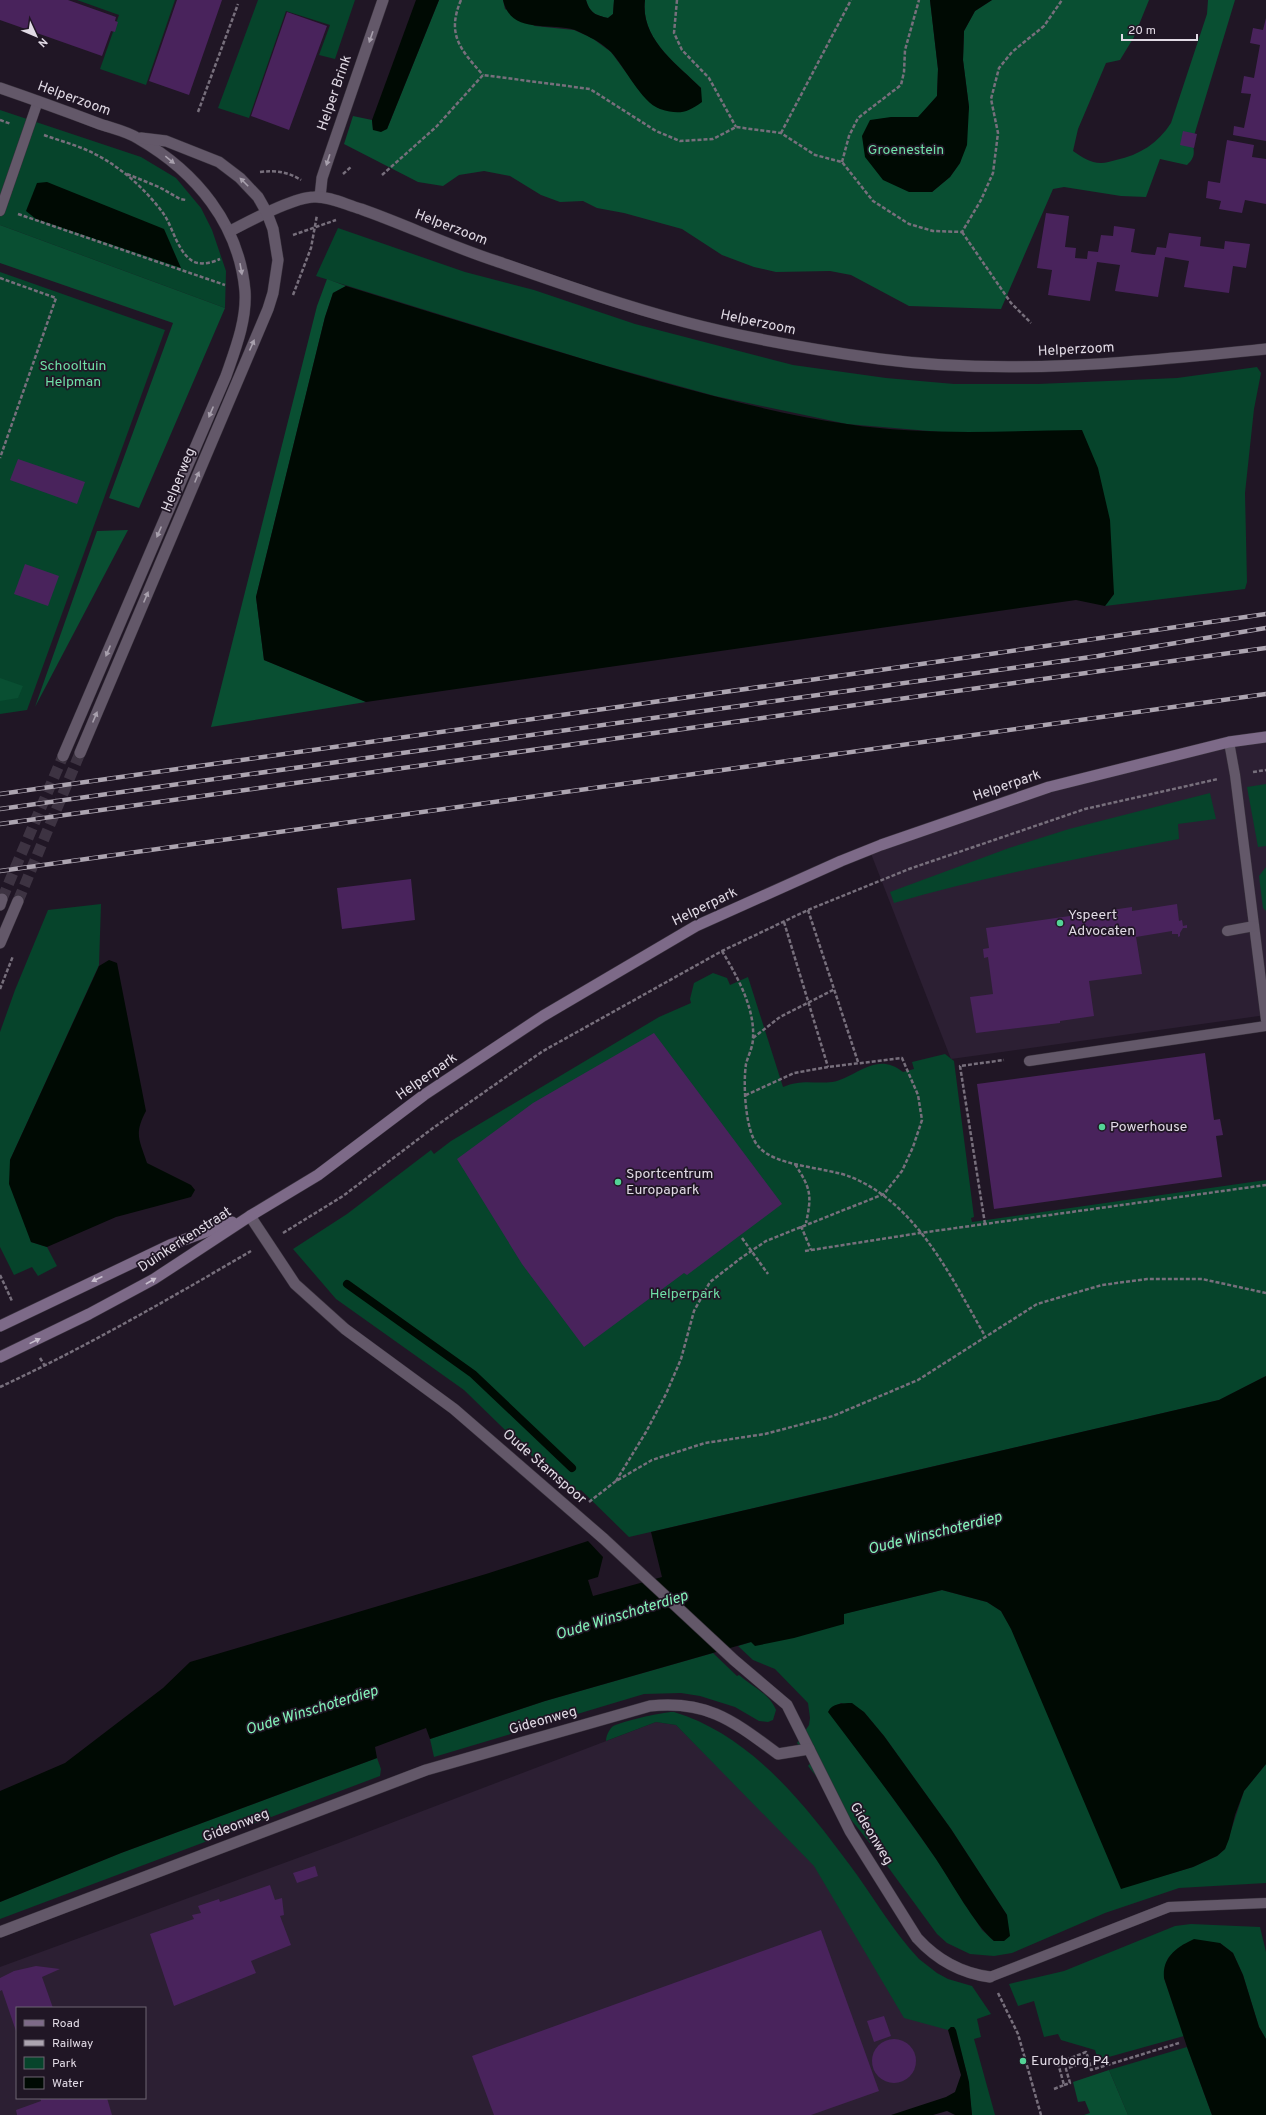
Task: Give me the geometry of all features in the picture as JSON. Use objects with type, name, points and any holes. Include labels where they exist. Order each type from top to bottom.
[{"type":"main road","name":"Helperpark","points":[[250,1216],[318,1175],[424,1096],[543,1016],[696,926],[833,864],[881,845],[1049,788],[1229,742],[1266,737]]},
{"type":"main road","name":"Duinkerkenstraat","points":[[0,1326],[170,1245],[250,1216]]},
{"type":"main road","name":"Duinkerkenstraat","points":[[0,1358],[89,1314],[154,1279],[250,1216]]},
{"type":"street","name":"Helper Brink","points":[[320,197],[322,178],[383,0]]},
{"type":"street","name":"Helperzoom","points":[[0,88],[138,138],[169,158],[207,194],[230,231],[267,213],[302,199],[320,197],[369,212],[480,256],[590,294],[686,323],[785,344],[883,359],[953,366],[1030,368],[1156,360],[1266,349]]},
{"type":"street","name":"Helperzoom","points":[[138,138],[166,141],[219,162],[240,178],[258,197],[267,213]]},
{"type":"street","name":"Helperweg","points":[[80,753],[268,309],[273,293],[278,260],[274,235],[267,213]]},
{"type":"street","name":"Helperweg","points":[[63,756],[226,376],[237,347],[244,312],[245,292],[238,253],[230,231]]},
{"type":"street","points":[[0,944],[18,901]]},
{"type":"street","name":"Oude Stamspoor","points":[[250,1216],[295,1284],[345,1329],[454,1408],[604,1539],[734,1660],[787,1705],[810,1749]]},
{"type":"street","name":"Gideonweg","points":[[0,1932],[426,1770],[650,1706],[668,1704],[686,1705],[720,1715],[736,1724],[778,1754],[810,1749],[828,1791],[850,1831],[917,1938],[931,1952],[948,1964],[976,1975],[990,1977]]},
{"type":"lane","points":[[0,210],[38,101]]},
{"type":"lane","points":[[1229,742],[1235,775],[1266,1020]]},
{"type":"lane","points":[[1227,931],[1254,926]]},
{"type":"lane","points":[[1029,1061],[1266,1026]]},
{"type":"lane","points":[[990,1977],[1169,1907],[1266,1903]]},
{"type":"path","points":[[461,0],[456,10],[454,30],[460,49],[483,75],[590,89],[656,131],[680,141],[713,139],[736,128],[781,133],[815,155],[842,162],[873,201],[909,224],[933,231],[962,232]]},
{"type":"path","points":[[677,0],[674,33],[682,50],[709,78],[736,128]]},
{"type":"path","points":[[781,133],[850,0]]},
{"type":"path","points":[[842,162],[849,136],[858,118],[901,85],[908,38],[919,0]]},
{"type":"path","points":[[962,232],[981,200],[993,173],[998,133],[991,99],[999,68],[1012,52],[1044,26],[1062,0]]},
{"type":"path","points":[[198,112],[238,4]]},
{"type":"path","points":[[382,175],[436,127],[483,75]]},
{"type":"path","points":[[0,120],[91,152],[124,173]]},
{"type":"path","points":[[0,210],[245,292]]},
{"type":"path","points":[[962,232],[1011,302],[1031,323]]},
{"type":"path","points":[[0,278],[56,298],[0,458]]},
{"type":"path","points":[[0,1387],[45,1366],[165,1301],[343,1196],[433,1128],[543,1051],[722,951],[808,910],[909,869],[1085,809],[1235,775],[1266,770]]},
{"type":"path","points":[[808,910],[858,1062]]},
{"type":"path","points":[[784,922],[828,1067]]},
{"type":"path","points":[[722,951],[735,973],[745,996],[750,1017],[753,1038],[746,1066],[746,1095],[751,1136],[759,1148],[775,1158],[851,1177],[884,1194],[920,1233],[955,1283],[985,1336]]},
{"type":"path","points":[[753,1038],[780,1017],[835,989]]},
{"type":"path","points":[[616,1481],[646,1432],[666,1394],[681,1359],[694,1311],[702,1293],[710,1282],[750,1250],[766,1241],[806,1223],[884,1194],[902,1171],[913,1147],[922,1120],[918,1095],[902,1058],[858,1062],[794,1073],[746,1095]]},
{"type":"path","points":[[985,1224],[960,1066],[1004,1060]]},
{"type":"path","points":[[795,1164],[804,1179],[810,1194],[806,1223]]},
{"type":"path","points":[[805,1251],[920,1233],[1266,1185]]},
{"type":"path","points":[[801,1226],[811,1250]]},
{"type":"path","points":[[742,1238],[768,1274]]},
{"type":"path","points":[[574,1513],[616,1481],[652,1460],[705,1443],[765,1434],[833,1416],[918,1380],[1037,1304],[1102,1285],[1147,1279],[1202,1279],[1266,1293]]},
{"type":"path","points":[[990,1977],[1018,2034],[1040,2115]]},
{"type":"path","points":[[1064,2085],[1058,2063],[1086,2052],[1091,2070],[1179,2043]]},
{"type":"path","points":[[1054,2089],[1070,2083],[1066,2068],[1089,2060]]},
{"type":"shaded area","points":[[1266,739],[1266,1015],[951,1059],[870,851],[1073,781]]},
{"type":"shaded area","points":[[656,1722],[676,1725],[816,1865],[952,2030],[962,2064],[964,2115],[0,2115],[0,1967],[336,1844]]},
{"type":"green space","points":[[77,0],[175,0],[146,85],[100,69],[119,15]]},
{"type":"green space","points":[[258,0],[355,0],[335,59],[319,55],[330,25],[286,11],[249,118],[218,108]]},
{"type":"green space","name":"Groenestein","points":[[439,0],[503,0],[505,9],[535,26],[574,30],[592,38],[611,52],[642,94],[658,108],[701,88],[671,60],[654,39],[648,27],[645,14],[645,0],[930,0],[938,69],[937,96],[919,117],[891,117],[932,192],[950,177],[960,163],[969,107],[963,60],[964,31],[975,11],[992,0],[1149,0],[1134,37],[1120,60],[1106,63],[1078,129],[1073,151],[1090,161],[1101,163],[1125,158],[1141,151],[1160,137],[1166,130],[1171,123],[1207,14],[1208,0],[1235,0],[1193,139],[1194,153],[1190,162],[1187,165],[1160,159],[1146,197],[1121,196],[1064,187],[1053,189],[1001,309],[909,306],[851,275],[830,271],[776,272],[754,267],[722,255],[682,229],[624,213],[597,208],[583,201],[560,202],[541,195],[510,176],[484,171],[459,175],[443,186],[418,182],[344,144],[353,116],[372,120],[373,130],[387,129]]},
{"type":"green space","points":[[586,0],[614,0],[613,14],[608,18],[594,13],[589,8]]},
{"type":"green space","points":[[0,110],[141,157],[176,178],[201,208],[212,230],[226,271],[225,308],[0,225]],"holes":[[[47,182],[172,251],[180,267]]]},
{"type":"green space","points":[[0,225],[225,308],[139,508],[109,498],[173,323],[0,263]]},
{"type":"green space","points":[[338,228],[465,272],[534,290],[635,324],[793,365],[886,378],[954,384],[1038,384],[1177,378],[1257,367],[1261,373],[1254,409],[1245,493],[1247,582],[1245,589],[1105,606],[1114,594],[941,432],[847,424],[715,396],[596,363],[316,276]]},
{"type":"green space","name":"Schooltuin Helpman","points":[[0,272],[165,330],[27,710],[0,714]]},
{"type":"green space","points":[[327,279],[346,286],[333,293],[325,317],[256,597],[264,660],[366,702],[211,727],[317,306]]},
{"type":"green space","points":[[128,530],[35,707],[97,531]]},
{"type":"green space","points":[[0,678],[23,686],[18,698],[0,701]]},
{"type":"green space","points":[[1266,784],[1266,846],[1258,847],[1247,787]]},
{"type":"green space","points":[[1210,793],[1216,819],[1178,824],[1179,839],[1036,868],[965,884],[894,903],[890,892],[1009,848],[1069,829]]},
{"type":"green space","points":[[1266,867],[1266,911],[1263,908],[1259,876]]},
{"type":"green space","points":[[101,904],[99,965],[10,1160],[31,1242],[47,1247],[57,1266],[38,1276],[32,1267],[14,1275],[0,1247],[0,1032],[15,990],[48,910]]},
{"type":"green space","name":"Helperpark","points":[[713,973],[727,978],[730,985],[748,977],[783,1087],[802,1082],[832,1082],[841,1080],[875,1064],[893,1066],[903,1072],[914,1069],[912,1062],[945,1054],[954,1061],[974,1217],[971,1218],[972,1222],[1266,1180],[1266,1376],[1219,1400],[629,1537],[581,1490],[576,1493],[568,1491],[464,1390],[336,1299],[293,1249],[347,1214],[431,1150],[434,1154],[451,1141],[659,1017],[691,1003],[690,999],[694,983]]},
{"type":"green space","points":[[942,1590],[987,1602],[1001,1611],[1156,1878],[1193,1867],[1217,1856],[1225,1849],[1244,1791],[1266,1764],[1266,1883],[1179,1888],[1105,1913],[1012,1953],[994,1956],[970,1954],[947,1943],[937,1934],[877,1852],[808,1766],[813,1760],[797,1743],[809,1725],[810,1718],[808,1703],[775,1669],[753,1660],[738,1646],[843,1614]],"holes":[[[841,1703],[864,1712],[884,1736],[951,1829],[1007,1915],[994,1941],[982,1930],[937,1860],[851,1742],[830,1709]]]},
{"type":"green space","points":[[713,1653],[737,1676],[739,1675],[769,1699],[776,1710],[773,1720],[768,1722],[759,1721],[735,1707],[700,1696],[681,1693],[644,1694],[434,1757],[430,1739],[545,1701]]},
{"type":"green space","points":[[674,1712],[701,1723],[727,1737],[751,1754],[773,1773],[813,1817],[858,1876],[891,1925],[919,1959],[937,1973],[948,1979],[972,1986],[991,2014],[977,2019],[981,2037],[974,2039],[995,2115],[972,2115],[967,2074],[954,2027],[951,2027],[948,2030],[904,2018],[814,1866],[676,1725],[656,1722],[606,1741],[607,1735],[612,1727],[623,1722],[662,1713]]},
{"type":"green space","points":[[377,1758],[381,1769],[380,1776],[0,1919],[0,1902],[121,1853]]},
{"type":"green space","points":[[1191,1924],[1260,1927],[1266,1952],[1266,2039],[1259,2027],[1243,1975],[1233,1953],[1220,1943],[1184,1944],[1168,1958],[1164,1978],[1184,2036],[1098,2060],[1095,2050],[1061,2040],[1058,2034],[1044,2037],[1034,2001],[1018,2006],[1009,1984],[1064,1971],[1175,1926]]},
{"type":"green space","points":[[1187,2047],[1212,2115],[1128,2115],[1109,2070]]},
{"type":"green space","points":[[1109,2070],[1128,2115],[1084,2115],[1090,2113],[1085,2101],[1078,2102],[1073,2082]]},
{"type":"water","points":[[416,0],[439,0],[387,129],[381,132],[373,130],[372,120]]},
{"type":"water","points":[[503,0],[586,0],[591,11],[608,18],[613,14],[614,0],[645,0],[645,14],[648,27],[654,39],[671,60],[701,88],[702,102],[692,109],[682,112],[672,112],[660,109],[646,99],[616,58],[602,44],[575,30],[522,23],[507,11]]},
{"type":"water","points":[[930,0],[992,0],[975,11],[964,31],[963,60],[969,107],[967,145],[960,163],[950,177],[932,192],[909,192],[883,180],[865,157],[862,136],[870,120],[891,117],[918,117],[937,96],[938,69]]},
{"type":"water","points":[[47,182],[164,229],[181,268],[36,219],[26,211],[37,183]]},
{"type":"water","points":[[346,286],[658,381],[728,400],[799,416],[876,428],[905,430],[994,432],[1082,430],[1098,468],[1110,520],[1114,594],[1105,606],[1076,600],[366,702],[264,660],[256,597],[325,317],[333,293]]},
{"type":"water","points":[[109,960],[117,963],[146,1111],[140,1125],[139,1137],[147,1163],[191,1185],[195,1190],[191,1197],[116,1217],[47,1247],[31,1242],[9,1184],[10,1160],[99,966]]},
{"type":"water","name":"Oude Winschoterdiep","points":[[1266,1376],[1266,1764],[1244,1791],[1225,1849],[1217,1856],[1193,1867],[1121,1889],[1011,1629],[1001,1611],[987,1602],[942,1590],[844,1614],[844,1624],[794,1638],[755,1646],[751,1642],[545,1701],[430,1739],[426,1728],[375,1747],[377,1758],[121,1853],[0,1902],[0,1791],[65,1763],[163,1688],[190,1662],[486,1574],[588,1541],[603,1557],[598,1577],[588,1580],[593,1596],[662,1577],[651,1532],[1219,1400]]},
{"type":"water","points":[[852,1703],[864,1712],[884,1736],[951,1829],[1007,1915],[1010,1936],[1004,1941],[994,1941],[986,1934],[910,1822],[828,1712],[835,1705]]},
{"type":"water","points":[[1194,1939],[1220,1943],[1233,1953],[1243,1975],[1259,2027],[1266,2039],[1266,2115],[1212,2115],[1164,1978],[1165,1964],[1168,1959],[1177,1949]]},
{"type":"water","points":[[951,2027],[954,2027],[956,2030],[969,2082],[972,2115],[955,2115],[947,2111],[933,2115],[891,2115],[946,2097],[955,2092],[961,2075],[948,2030]]},
{"type":"building","points":[[0,0],[68,0],[116,17],[115,21],[118,22],[115,32],[111,31],[102,56],[0,20]]},
{"type":"building","points":[[177,0],[222,0],[189,95],[149,81]]},
{"type":"building","points":[[287,12],[327,26],[289,130],[251,116]]},
{"type":"building","points":[[1266,18],[1266,141],[1233,135],[1234,126],[1244,128],[1251,94],[1241,93],[1244,76],[1254,78],[1260,45],[1250,43],[1253,28],[1263,30]]},
{"type":"building","points":[[1183,131],[1197,134],[1194,148],[1180,145]]},
{"type":"building","points":[[1227,140],[1254,145],[1252,157],[1266,159],[1266,204],[1245,200],[1242,213],[1219,209],[1221,201],[1206,198],[1208,181],[1220,183]]},
{"type":"building","points":[[1046,213],[1069,216],[1065,247],[1076,248],[1075,258],[1087,259],[1088,251],[1098,252],[1101,235],[1113,236],[1114,226],[1135,229],[1131,252],[1143,254],[1155,255],[1157,247],[1166,248],[1169,233],[1201,237],[1200,246],[1224,249],[1225,241],[1250,244],[1246,268],[1233,266],[1229,293],[1184,287],[1189,261],[1165,257],[1158,297],[1115,291],[1120,265],[1097,262],[1090,301],[1048,295],[1052,270],[1037,268]]},
{"type":"building","points":[[18,459],[85,482],[77,504],[10,480]]},
{"type":"building","points":[[25,564],[59,576],[48,606],[14,594]]},
{"type":"building","points":[[411,879],[415,920],[342,929],[337,888]]},
{"type":"building","points":[[1177,904],[1179,921],[1182,920],[1183,926],[1187,925],[1187,928],[1183,928],[1180,936],[1178,937],[1178,934],[1172,934],[1172,931],[1136,937],[1142,974],[1089,981],[1094,1016],[1060,1021],[1060,1023],[976,1033],[970,997],[993,994],[988,957],[984,958],[983,949],[989,948],[986,928],[1132,907],[1132,911]]},
{"type":"building","name":"Sportcentrum Europapark","points":[[654,1033],[782,1204],[687,1275],[684,1273],[584,1347],[522,1264],[457,1159],[533,1103]]},
{"type":"building","name":"Powerhouse","points":[[1205,1053],[1214,1120],[1220,1119],[1223,1135],[1216,1136],[1222,1177],[994,1209],[977,1084]]},
{"type":"building","points":[[315,1866],[318,1876],[297,1883],[293,1873]]},
{"type":"building","points":[[270,1885],[275,1900],[282,1898],[284,1915],[280,1916],[291,1945],[251,1961],[256,1973],[174,2006],[150,1934],[194,1919],[192,1915],[201,1913],[198,1906],[219,1899],[220,1902]]},
{"type":"building","points":[[821,1930],[879,2091],[811,2115],[494,2115],[472,2056]]},
{"type":"building","points":[[36,1966],[60,1969],[42,1977],[53,2007],[16,2007],[16,2031],[2,1990],[0,1991],[0,1978],[14,1971]]},
{"type":"building","points":[[884,2016],[891,2036],[874,2042],[867,2021]]},
{"type":"building","points":[[894,2039],[906,2043],[912,2049],[916,2061],[912,2073],[906,2079],[894,2083],[882,2079],[876,2073],[872,2061],[876,2049],[882,2043]]},
{"type":"building","points":[[40,2099],[107,2099],[112,2115],[17,2115],[16,2110],[41,2101]]},
{"type":"waterway","points":[[347,1284],[473,1374],[572,1468]]},
{"type":"tunnel","points":[[18,901],[80,753]]},
{"type":"tunnel","points":[[2,899],[63,756]]},
{"type":"railway","points":[[0,794],[1266,614]]},
{"type":"railway","points":[[0,809],[1098,656],[1266,628]]},
{"type":"railway","points":[[0,824],[1266,648]]},
{"type":"railway","points":[[0,871],[1266,694]]},
{"type":"place","name":"Yspeert Advocaten","points":[[1060,923]]},
{"type":"place","name":"Powerhouse","points":[[1102,1127]]},
{"type":"place","name":"Sportcentrum Europapark","points":[[618,1182]]},
{"type":"place","name":"Euroborg P4","points":[[1023,2061]]}]
